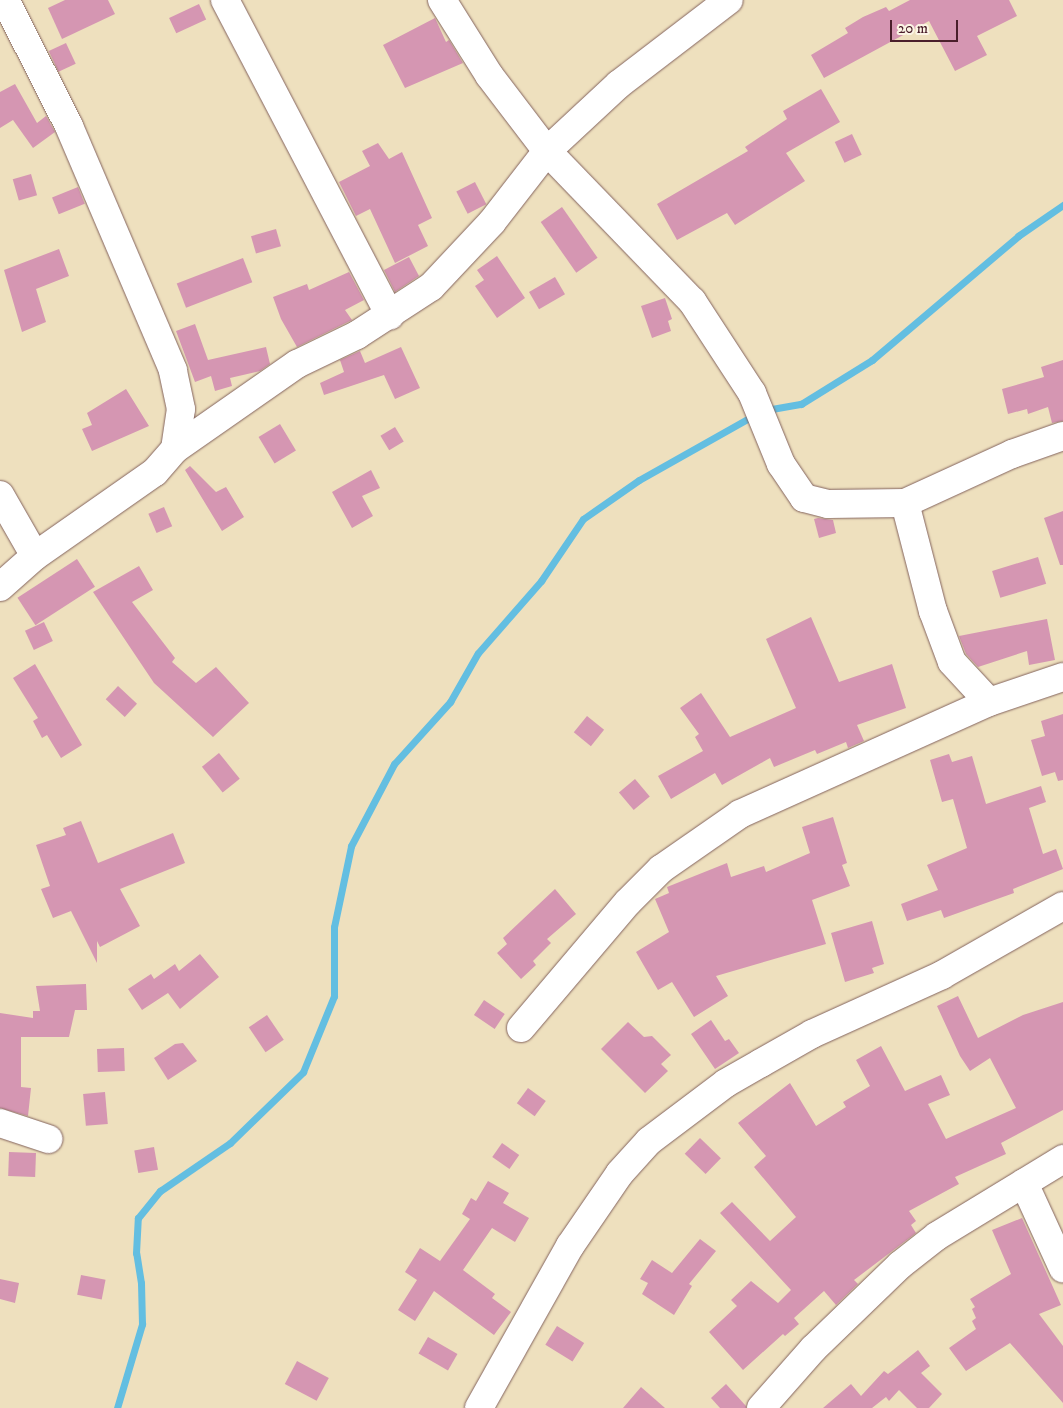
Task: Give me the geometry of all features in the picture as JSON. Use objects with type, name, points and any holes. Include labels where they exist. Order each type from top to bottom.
[{"type":"street","points":[[5,0],[69,126],[173,370],[181,409],[175,449]]},
{"type":"street","points":[[225,0],[390,316]]},
{"type":"street","points":[[442,0],[489,74],[547,151],[696,307],[752,393],[781,464],[798,493],[816,503],[905,502],[1012,454],[1063,436]]},
{"type":"street","points":[[0,587],[35,556],[155,472],[175,449],[297,364],[390,316],[431,287],[492,222],[547,151],[619,84],[729,0]]},
{"type":"street","points":[[0,495],[35,556]]},
{"type":"street","points":[[905,502],[933,610],[952,662],[989,702]]},
{"type":"street","points":[[521,1028],[628,902],[661,869],[740,814],[989,702],[1063,677]]},
{"type":"street","points":[[479,1408],[570,1246],[620,1173],[649,1141],[733,1079],[812,1034],[942,975],[1063,906]]},
{"type":"street","points":[[0,1123],[48,1139]]},
{"type":"street","points":[[761,1408],[813,1349],[900,1265],[945,1231],[1063,1159]]},
{"type":"street","points":[[1024,1183],[1063,1268]]},
{"type":"building","points":[[65,0],[108,0],[115,14],[62,39],[48,8]]},
{"type":"building","points":[[910,0],[1009,0],[1017,16],[977,36],[987,55],[955,71],[929,21],[824,78],[811,55],[848,33],[845,28],[863,17],[886,7],[889,11]]},
{"type":"building","points":[[199,4],[206,19],[176,33],[169,18]]},
{"type":"building","points":[[435,18],[446,42],[449,40],[463,63],[405,88],[383,45]]},
{"type":"building","points":[[66,43],[76,64],[59,72],[49,51]]},
{"type":"building","points":[[15,84],[37,123],[46,116],[55,132],[33,148],[13,120],[0,128],[0,92]]},
{"type":"building","points":[[821,89],[840,122],[786,153],[805,181],[735,225],[727,213],[677,240],[657,204],[748,151],[745,147],[787,119],[783,111]]},
{"type":"building","points":[[852,134],[862,155],[845,163],[835,142]]},
{"type":"building","points":[[378,143],[389,159],[402,152],[432,218],[418,225],[428,246],[395,263],[370,209],[356,216],[339,182],[370,166],[362,151]]},
{"type":"building","points":[[31,174],[37,195],[19,200],[13,179]]},
{"type":"building","points":[[475,182],[486,204],[468,214],[456,192]]},
{"type":"building","points":[[78,187],[85,204],[59,214],[52,197]]},
{"type":"building","points":[[562,207],[598,258],[576,273],[541,222]]},
{"type":"building","points":[[276,229],[281,246],[256,253],[251,236]]},
{"type":"building","points":[[59,249],[69,276],[36,289],[46,322],[22,332],[4,270]]},
{"type":"building","points":[[497,256],[525,298],[497,318],[475,286],[484,280],[477,270]]},
{"type":"building","points":[[409,257],[419,276],[395,292],[384,270]]},
{"type":"building","points":[[243,258],[252,282],[186,308],[177,283]]},
{"type":"building","points":[[349,272],[364,300],[345,310],[352,320],[297,347],[281,319],[273,297],[307,284],[309,290]]},
{"type":"building","points":[[555,277],[565,294],[539,309],[529,292]]},
{"type":"building","points":[[665,298],[672,319],[668,321],[671,331],[652,338],[641,306]]},
{"type":"building","points":[[195,324],[208,360],[266,347],[270,364],[260,371],[230,378],[232,386],[215,391],[211,376],[195,382],[176,331]]},
{"type":"building","points":[[401,347],[420,388],[395,399],[384,375],[324,395],[320,383],[344,372],[340,360],[360,351],[365,363]]},
{"type":"building","points":[[1063,360],[1063,421],[1052,423],[1048,407],[1028,414],[1027,409],[1008,414],[1002,389],[1044,377],[1041,367]]},
{"type":"building","points":[[126,389],[149,426],[92,451],[82,429],[92,425],[87,413]]},
{"type":"building","points":[[280,424],[296,451],[275,463],[259,437]]},
{"type":"building","points":[[395,427],[404,442],[389,450],[380,436]]},
{"type":"building","points":[[190,466],[216,492],[226,487],[244,517],[222,531],[185,470]]},
{"type":"building","points":[[371,470],[380,488],[362,496],[373,516],[352,528],[332,492]]},
{"type":"building","points":[[164,507],[172,526],[157,533],[148,514]]},
{"type":"building","points":[[1063,511],[1063,565],[1060,565],[1044,518]]},
{"type":"building","points":[[814,519],[833,520],[836,533],[819,538]]},
{"type":"building","points":[[1038,557],[1046,584],[1000,598],[992,571]]},
{"type":"building","points":[[77,559],[95,587],[35,625],[17,598]]},
{"type":"building","points":[[139,566],[153,590],[132,602],[175,658],[172,662],[196,683],[216,667],[249,703],[213,737],[154,683],[93,592]]},
{"type":"building","points":[[811,617],[839,682],[892,664],[906,708],[857,725],[864,741],[848,748],[846,742],[817,754],[815,750],[774,767],[770,758],[722,785],[715,773],[671,799],[658,776],[703,751],[695,737],[699,734],[680,708],[701,693],[730,737],[796,708],[766,639]]},
{"type":"building","points":[[1047,619],[1055,660],[1029,665],[1027,651],[978,667],[966,654],[959,636]]},
{"type":"building","points":[[44,622],[53,641],[34,650],[25,631]]},
{"type":"building","points":[[35,664],[82,745],[61,758],[47,735],[42,738],[33,721],[38,718],[13,678]]},
{"type":"building","points":[[118,686],[137,704],[125,717],[106,699]]},
{"type":"building","points":[[1063,714],[1063,780],[1058,781],[1055,772],[1042,776],[1031,740],[1045,736],[1041,721]]},
{"type":"building","points":[[587,716],[604,730],[591,746],[574,732]]},
{"type":"building","points":[[219,753],[240,779],[223,792],[202,767]]},
{"type":"building","points":[[949,754],[952,762],[972,756],[986,804],[1041,786],[1046,802],[1029,808],[1043,854],[1056,849],[1063,869],[1013,889],[1014,893],[944,918],[941,910],[907,921],[901,904],[938,890],[927,865],[967,848],[953,799],[942,802],[930,760]]},
{"type":"building","points":[[635,779],[650,797],[634,810],[619,792]]},
{"type":"building","points":[[833,817],[847,863],[842,865],[850,886],[812,900],[826,944],[716,976],[728,996],[694,1017],[672,982],[658,990],[636,952],[669,932],[655,899],[669,893],[667,887],[727,863],[731,877],[764,866],[766,872],[810,853],[802,827]]},
{"type":"building","points":[[81,821],[98,863],[173,833],[185,863],[120,889],[140,926],[100,947],[97,941],[97,963],[71,911],[53,918],[41,889],[50,886],[36,845],[66,835],[63,828]]},
{"type":"building","points":[[555,889],[576,914],[547,939],[551,943],[533,961],[536,965],[521,979],[497,953],[507,944],[503,938]]},
{"type":"building","points":[[872,921],[884,964],[872,968],[874,973],[845,982],[831,933]]},
{"type":"building","points":[[200,954],[219,977],[180,1009],[168,993],[142,1010],[128,989],[151,974],[154,979],[175,964],[179,971]]},
{"type":"building","points":[[86,984],[87,1010],[75,1010],[69,1037],[21,1037],[21,1087],[31,1088],[28,1116],[0,1108],[0,1013],[33,1018],[33,1011],[40,1011],[36,986]]},
{"type":"building","points":[[958,996],[978,1038],[1023,1015],[1063,1002],[1063,1110],[1001,1143],[1006,1154],[955,1177],[959,1184],[909,1211],[916,1221],[911,1225],[916,1233],[854,1280],[858,1284],[836,1305],[824,1291],[794,1318],[799,1324],[785,1336],[783,1334],[743,1370],[709,1332],[737,1306],[731,1300],[751,1281],[778,1303],[791,1290],[720,1213],[732,1202],[770,1241],[796,1217],[754,1167],[766,1156],[738,1123],[790,1083],[816,1126],[846,1107],[843,1102],[870,1086],[856,1060],[881,1046],[905,1091],[941,1075],[950,1095],[928,1104],[946,1139],[1016,1108],[990,1058],[970,1071],[960,1056],[937,1006]]},
{"type":"building","points":[[484,1000],[505,1014],[495,1029],[474,1015]]},
{"type":"building","points":[[267,1015],[284,1040],[266,1052],[249,1027]]},
{"type":"building","points":[[711,1020],[725,1041],[729,1039],[739,1053],[715,1069],[691,1034]]},
{"type":"building","points":[[628,1022],[644,1037],[652,1036],[671,1055],[661,1064],[668,1071],[645,1093],[601,1049]]},
{"type":"building","points":[[183,1043],[197,1061],[168,1080],[154,1058],[175,1044]]},
{"type":"building","points":[[124,1048],[125,1071],[98,1072],[97,1049]]},
{"type":"building","points":[[528,1088],[546,1101],[535,1116],[517,1103]]},
{"type":"building","points":[[105,1092],[108,1124],[86,1126],[83,1094]]},
{"type":"building","points":[[700,1138],[721,1158],[706,1174],[685,1154]]},
{"type":"building","points":[[502,1143],[519,1155],[509,1169],[492,1157]]},
{"type":"building","points":[[154,1147],[158,1170],[138,1173],[134,1150]]},
{"type":"building","points":[[9,1152],[36,1153],[35,1177],[8,1176]]},
{"type":"building","points":[[488,1181],[509,1193],[503,1203],[529,1218],[515,1242],[492,1228],[463,1270],[495,1294],[492,1298],[511,1312],[494,1335],[434,1291],[415,1321],[398,1310],[417,1280],[405,1272],[420,1248],[440,1261],[470,1219],[462,1214],[471,1198],[476,1201]]},
{"type":"building","points":[[1022,1218],[1061,1305],[1039,1314],[1063,1346],[1063,1403],[1010,1343],[966,1371],[949,1348],[976,1329],[972,1321],[976,1318],[972,1309],[975,1307],[970,1299],[1011,1274],[992,1230]]},
{"type":"building","points":[[700,1239],[716,1251],[689,1284],[692,1286],[674,1315],[642,1294],[648,1283],[640,1279],[652,1260],[672,1273]]},
{"type":"building","points":[[81,1275],[106,1280],[102,1299],[77,1295]]},
{"type":"building","points":[[0,1279],[19,1283],[15,1303],[0,1299]]},
{"type":"building","points":[[557,1326],[584,1343],[572,1362],[545,1345]]},
{"type":"building","points":[[428,1337],[457,1354],[448,1370],[419,1353]]},
{"type":"building","points":[[918,1350],[930,1366],[921,1373],[942,1394],[929,1408],[917,1408],[899,1390],[889,1401],[886,1397],[872,1408],[823,1408],[851,1384],[861,1396],[884,1371],[888,1374]]},
{"type":"building","points":[[297,1361],[329,1378],[317,1401],[285,1384]]},
{"type":"building","points":[[726,1384],[746,1408],[720,1408],[711,1398]]},
{"type":"building","points":[[641,1387],[665,1408],[623,1408]]},
{"type":"waterway","points":[[766,410],[801,404],[872,360],[1018,236],[1063,205]]},
{"type":"waterway","points":[[117,1408],[142,1324],[141,1283],[136,1253],[138,1218],[160,1191],[230,1143],[303,1072],[334,996],[334,927],[351,846],[394,764],[450,702],[478,653],[541,581],[583,519],[639,480],[756,414]]}]
